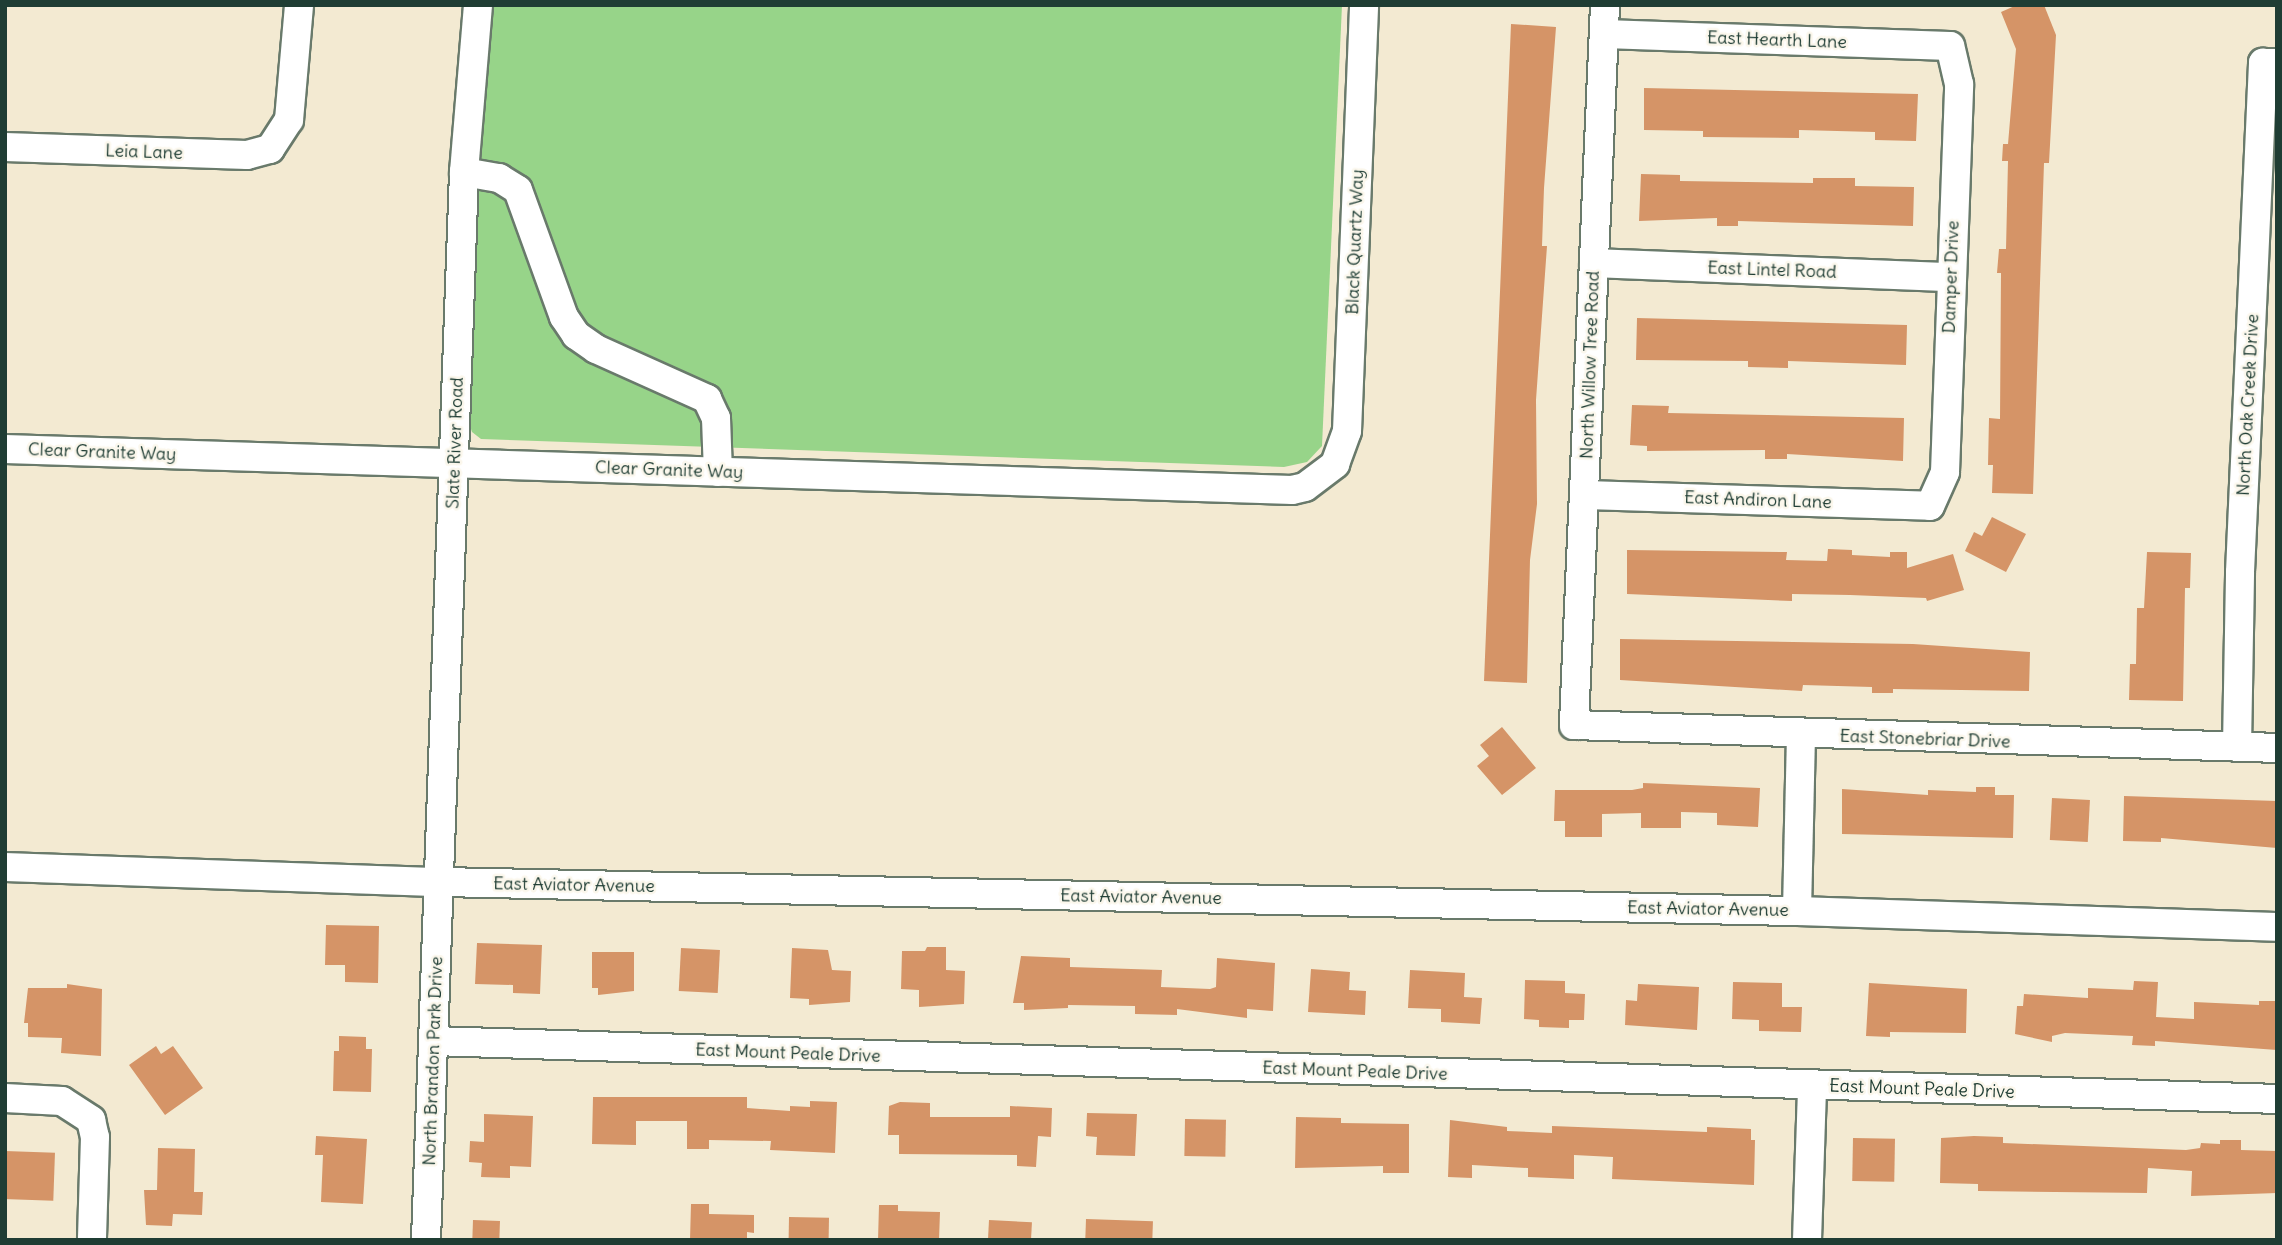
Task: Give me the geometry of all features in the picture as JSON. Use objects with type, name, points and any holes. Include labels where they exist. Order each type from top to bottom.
[{"type":"street","name":"Leia Lane","points":[[5,147],[247,155],[270,149],[279,141],[289,120],[299,5]]},
{"type":"street","name":"Slate River Road","points":[[440,882],[464,173],[478,5]]},
{"type":"street","name":"Black Quartz Way","points":[[1328,473],[1341,454],[1347,431],[1364,5]]},
{"type":"street","name":"North Willow Tree Road","points":[[1574,725],[1605,5]]},
{"type":"street","name":"East Hearth Lane","points":[[1604,34],[1950,46]]},
{"type":"street","name":"Damper Drive","points":[[1930,506],[1945,472],[1959,84],[1950,46]]},
{"type":"street","name":"North Oak Creek Drive","points":[[2237,747],[2240,572],[2270,63]]},
{"type":"street","points":[[464,173],[499,178],[518,190],[564,317],[576,335],[596,349],[708,399],[716,418],[718,472]]},
{"type":"street","name":"East Lintel Road","points":[[1594,263],[1951,277]]},
{"type":"street","name":"Clear Granite Way","points":[[5,449],[1292,490],[1328,473]]},
{"type":"street","name":"East Andiron Lane","points":[[1586,495],[1930,506]]},
{"type":"street","name":"East Stonebriar Drive","points":[[1574,725],[1801,735],[2277,748]]},
{"type":"street","points":[[1797,911],[1801,735]]},
{"type":"street","name":"East Aviator Avenue","points":[[5,867],[440,882],[1797,911],[2277,927]]},
{"type":"street","name":"North Brandon Park Drive","points":[[426,1240],[440,882]]},
{"type":"street","name":"East Mount Peale Drive","points":[[433,1041],[2277,1099]]},
{"type":"street","points":[[1807,1240],[1812,1086]]},
{"type":"street","points":[[5,1098],[62,1101],[91,1120],[95,1137],[92,1240]]},
{"type":"green space","points":[[486,5],[1342,5],[1322,446],[1307,462],[1284,467],[481,439],[472,432],[464,409]]},
{"type":"building","points":[[2017,5],[2044,5],[2056,35],[2049,163],[2044,163],[2033,494],[1992,493],[1993,465],[1988,465],[1989,418],[2000,419],[2001,273],[1997,273],[1999,249],[2006,249],[2008,161],[2002,161],[2003,144],[2008,144],[2016,49],[2001,12]]},
{"type":"building","points":[[1511,24],[1556,27],[1544,188],[1542,246],[1547,246],[1536,400],[1537,504],[1530,560],[1527,683],[1484,681]]},
{"type":"building","points":[[1644,88],[1918,94],[1916,141],[1875,140],[1875,132],[1799,130],[1799,138],[1703,137],[1703,131],[1644,130]]},
{"type":"building","points":[[1641,174],[1680,175],[1680,181],[1813,183],[1813,178],[1855,178],[1855,186],[1914,187],[1913,226],[1738,221],[1738,226],[1717,226],[1717,218],[1639,221]]},
{"type":"building","points":[[1637,318],[1907,325],[1906,365],[1788,361],[1788,368],[1748,367],[1748,361],[1636,360]]},
{"type":"building","points":[[1632,405],[1669,406],[1668,413],[1904,418],[1903,461],[1787,454],[1787,459],[1765,459],[1765,450],[1647,451],[1647,446],[1630,445]]},
{"type":"building","points":[[1992,517],[2026,534],[2006,572],[1965,551],[1974,532],[1982,536]]},
{"type":"building","points":[[1828,549],[1852,550],[1852,555],[1890,557],[1890,552],[1907,552],[1907,568],[1953,554],[1964,590],[1927,601],[1926,598],[1850,595],[1792,594],[1792,601],[1627,594],[1627,550],[1787,552],[1786,560],[1827,561]]},
{"type":"building","points":[[2147,552],[2191,553],[2190,588],[2185,588],[2183,701],[2129,700],[2130,664],[2136,664],[2137,608],[2144,608]]},
{"type":"building","points":[[1620,639],[1913,644],[2030,652],[2029,691],[1893,689],[1893,693],[1872,693],[1872,687],[1803,685],[1802,691],[1620,680]]},
{"type":"building","points":[[1502,727],[1536,768],[1502,795],[1477,766],[1489,756],[1480,745]]},
{"type":"building","points":[[1643,783],[1760,788],[1758,827],[1717,825],[1717,813],[1681,812],[1681,828],[1641,828],[1641,813],[1602,814],[1602,837],[1565,837],[1565,821],[1554,821],[1555,790],[1632,790],[1643,788]]},
{"type":"building","points":[[1976,787],[1995,787],[1995,795],[2014,795],[2013,838],[1842,834],[1842,789],[1928,795],[1928,790],[1976,792]]},
{"type":"building","points":[[2124,796],[2277,801],[2277,848],[2161,838],[2161,842],[2123,841]]},
{"type":"building","points":[[2052,798],[2090,800],[2088,842],[2050,840]]},
{"type":"building","points":[[326,925],[379,926],[378,983],[345,982],[345,965],[325,965]]},
{"type":"building","points":[[477,943],[542,945],[540,994],[513,993],[513,985],[475,984]]},
{"type":"building","points":[[927,947],[946,947],[946,970],[965,971],[964,1004],[919,1007],[919,990],[901,989],[902,951],[925,951]]},
{"type":"building","points":[[681,948],[720,950],[718,993],[679,991]]},
{"type":"building","points":[[792,948],[828,950],[832,970],[851,971],[850,1002],[809,1005],[809,999],[790,998]]},
{"type":"building","points":[[592,952],[634,952],[634,991],[598,995],[598,988],[592,988]]},
{"type":"building","points":[[1021,956],[1070,958],[1070,967],[1162,970],[1161,987],[1210,989],[1216,987],[1217,958],[1275,963],[1273,1011],[1247,1009],[1247,1018],[1177,1009],[1177,1015],[1135,1014],[1135,1006],[1068,1005],[1068,1008],[1024,1010],[1024,1003],[1013,1003]]},
{"type":"building","points":[[1311,969],[1350,972],[1349,990],[1366,991],[1365,1015],[1308,1012]]},
{"type":"building","points":[[1410,970],[1465,973],[1464,997],[1482,998],[1480,1024],[1441,1022],[1441,1009],[1408,1008]]},
{"type":"building","points":[[1525,980],[1565,981],[1565,993],[1585,994],[1584,1020],[1569,1020],[1569,1028],[1539,1027],[1539,1020],[1524,1019]]},
{"type":"building","points":[[2134,981],[2158,982],[2156,1017],[2194,1019],[2194,1002],[2259,1005],[2259,1001],[2277,1001],[2277,1050],[2155,1041],[2155,1046],[2132,1045],[2133,1036],[2065,1033],[2052,1036],[2052,1042],[2015,1034],[2017,1006],[2023,1006],[2024,994],[2088,998],[2088,988],[2133,990]]},
{"type":"building","points":[[1733,982],[1782,983],[1782,1007],[1802,1007],[1801,1032],[1759,1031],[1759,1020],[1732,1019]]},
{"type":"building","points":[[1869,983],[1967,989],[1966,1033],[1890,1032],[1890,1037],[1866,1036]]},
{"type":"building","points":[[67,984],[102,989],[101,1056],[61,1053],[62,1038],[28,1037],[28,1023],[24,1023],[28,988],[67,988]]},
{"type":"building","points":[[1638,984],[1699,987],[1697,1030],[1625,1025],[1626,1000],[1637,1001]]},
{"type":"building","points":[[339,1036],[366,1037],[366,1049],[372,1049],[371,1092],[333,1091],[334,1051],[339,1051]]},
{"type":"building","points":[[156,1046],[161,1054],[173,1046],[203,1088],[165,1115],[129,1065]]},
{"type":"building","points":[[593,1097],[747,1097],[747,1108],[790,1111],[790,1106],[810,1107],[810,1101],[837,1102],[835,1153],[770,1150],[771,1141],[709,1140],[709,1149],[687,1149],[687,1121],[636,1121],[636,1145],[592,1144]]},
{"type":"building","points":[[900,1102],[930,1103],[930,1117],[1010,1117],[1010,1106],[1052,1108],[1051,1137],[1038,1136],[1036,1167],[1017,1166],[1017,1155],[899,1154],[899,1135],[888,1135],[889,1106]]},
{"type":"building","points":[[1087,1113],[1137,1114],[1135,1156],[1096,1155],[1097,1137],[1086,1136]]},
{"type":"building","points":[[484,1114],[533,1116],[531,1167],[510,1166],[510,1178],[481,1177],[482,1163],[469,1162],[470,1141],[484,1142]]},
{"type":"building","points":[[1296,1117],[1341,1118],[1341,1123],[1409,1124],[1409,1173],[1383,1173],[1383,1166],[1295,1168]]},
{"type":"building","points":[[1185,1119],[1226,1120],[1225,1157],[1184,1156]]},
{"type":"building","points":[[1450,1120],[1507,1127],[1507,1131],[1552,1133],[1552,1126],[1707,1132],[1707,1127],[1751,1129],[1751,1140],[1755,1140],[1754,1185],[1612,1179],[1613,1157],[1574,1155],[1574,1179],[1528,1177],[1528,1168],[1472,1165],[1472,1178],[1448,1177]]},
{"type":"building","points":[[316,1136],[367,1139],[363,1204],[321,1202],[323,1155],[315,1155]]},
{"type":"building","points":[[2003,1137],[2003,1143],[2186,1150],[2200,1148],[2201,1143],[2220,1144],[2220,1140],[2241,1140],[2241,1150],[2277,1151],[2277,1193],[2191,1196],[2192,1171],[2148,1168],[2147,1193],[1978,1191],[1978,1184],[1940,1183],[1941,1138]]},
{"type":"building","points":[[1853,1138],[1895,1139],[1894,1182],[1852,1181]]},
{"type":"building","points":[[158,1148],[195,1149],[194,1192],[203,1192],[202,1215],[173,1214],[172,1226],[146,1225],[144,1190],[157,1190]]},
{"type":"building","points":[[5,1151],[55,1153],[53,1201],[5,1199]]},
{"type":"building","points":[[691,1204],[709,1204],[709,1214],[754,1215],[754,1233],[747,1232],[747,1240],[690,1240]]},
{"type":"building","points":[[879,1205],[898,1205],[898,1211],[940,1212],[939,1240],[878,1240]]},
{"type":"building","points":[[789,1217],[829,1218],[829,1240],[789,1240]]},
{"type":"building","points":[[1086,1219],[1153,1221],[1152,1240],[1085,1240]]},
{"type":"building","points":[[473,1220],[500,1221],[499,1240],[472,1240]]},
{"type":"building","points":[[989,1220],[1032,1222],[1031,1240],[988,1240]]}]
